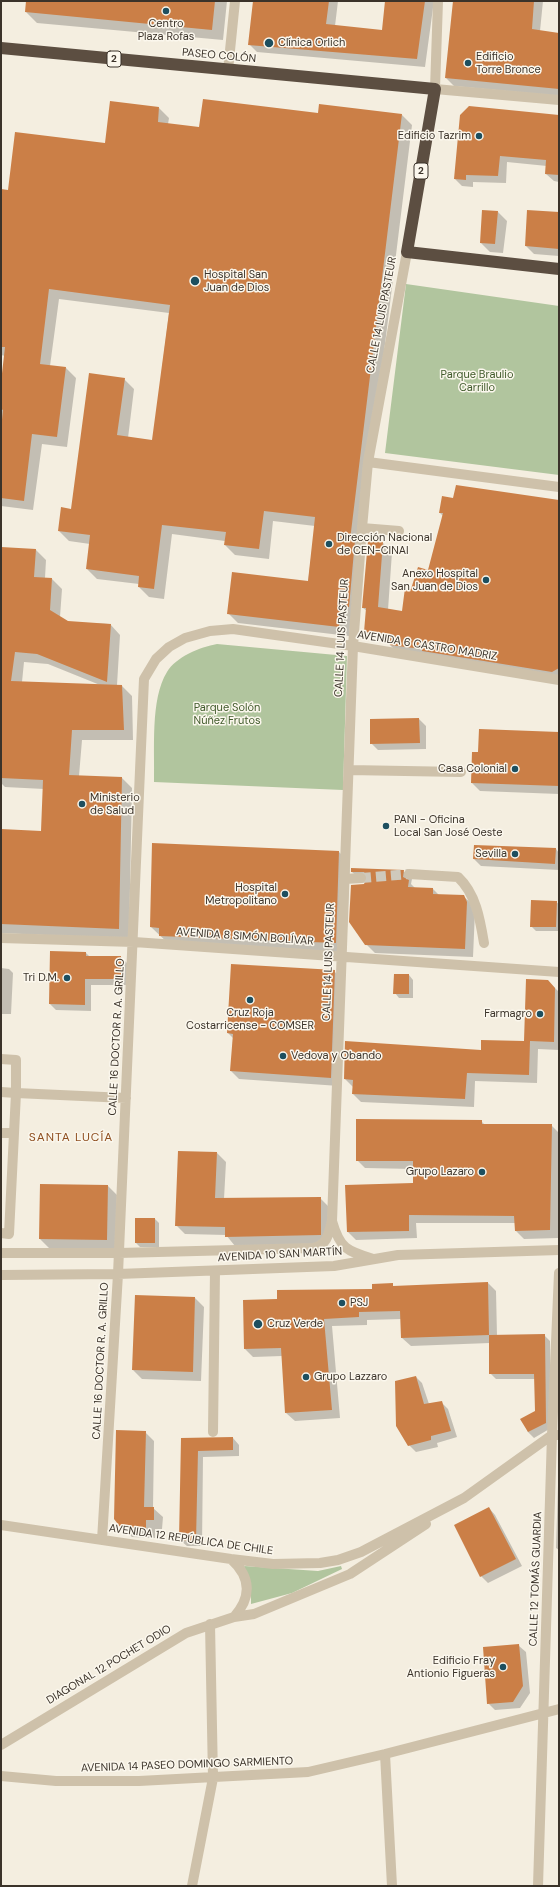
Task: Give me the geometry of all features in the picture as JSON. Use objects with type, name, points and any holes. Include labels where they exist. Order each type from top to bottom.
[{"type":"highway","name":"PASEO COLÓN","points":[[1,48],[436,89]]},
{"type":"highway","name":"CALLE 14 LUIS PASTEUR","points":[[407,252],[436,89]]},
{"type":"highway","points":[[407,252],[559,269]]},
{"type":"street","points":[[228,70],[235,1]]},
{"type":"street","name":"CALLE 14 LUIS PASTEUR","points":[[436,89],[438,1]]},
{"type":"street","points":[[436,89],[559,100]]},
{"type":"street","name":"CALLE 14 LUIS PASTEUR","points":[[374,1259],[348,1251],[336,1234],[332,1221],[346,879],[353,646],[362,528],[368,462],[407,252]]},
{"type":"street","points":[[368,462],[559,487]]},
{"type":"street","points":[[362,528],[399,531]]},
{"type":"street","name":"AVENIDA 6 CASTRO MADRIZ","points":[[156,659],[169,647],[185,638],[210,631],[233,629],[353,646],[559,680]]},
{"type":"street","name":"CALLE 16 DOCTOR R. A. GRILLO","points":[[102,1540],[118,1274],[134,942],[142,696],[144,679],[156,659]]},
{"type":"street","points":[[349,770],[461,772]]},
{"type":"street","points":[[409,874],[458,877],[468,889],[480,916],[484,943]]},
{"type":"street","points":[[346,879],[361,878]]},
{"type":"street","name":"AVENIDA 8 SIMÓN BOLÍVAR","points":[[1,938],[134,942],[559,972]]},
{"type":"street","points":[[1,1059],[16,1060],[16,1093],[9,1234],[1,1233]]},
{"type":"street","points":[[1,1092],[126,1098]]},
{"type":"street","points":[[1,1132],[14,1132]]},
{"type":"street","name":"AVENIDA 10 SAN MARTÍN","points":[[1,1253],[119,1253],[313,1248],[319,1247],[323,1244],[329,1234],[332,1221]]},
{"type":"street","name":"AVENIDA 10 SAN MARTÍN","points":[[1,1275],[118,1274],[334,1266],[398,1255],[559,1250]]},
{"type":"street","points":[[213,1432],[215,1271]]},
{"type":"street","name":"CALLE 12 TOMÁS GUARDIA","points":[[538,1886],[555,1435],[559,1273]]},
{"type":"street","name":"AVENIDA 12 REPÚBLICA DE CHILE","points":[[1,1525],[273,1564],[302,1565],[338,1560],[361,1552],[464,1498],[555,1435]]},
{"type":"street","name":"DIAGONAL 12 POCHET ODIO","points":[[1,1745],[186,1633],[234,1617],[254,1614],[350,1574],[381,1556],[464,1498]]},
{"type":"street","points":[[231,1559],[245,1576],[248,1587],[242,1608],[234,1617]]},
{"type":"street","points":[[192,1886],[213,1778],[210,1624]]},
{"type":"street","name":"AVENIDA 14 PASEO DOMINGO SARMIENTO","points":[[1,1776],[56,1781],[139,1781],[308,1772],[385,1754],[559,1709]]},
{"type":"street","points":[[385,1754],[392,1886]]},
{"type":"green space","name":"Parque Braulio Carrillo","points":[[406,284],[559,306],[559,475],[385,453]]},
{"type":"green space","name":"Parque Solón Núñez Frutos","points":[[217,644],[347,656],[343,790],[154,782],[154,725],[158,696],[167,672],[182,657],[196,650]]},
{"type":"green space","points":[[244,1566],[318,1571],[341,1566],[342,1569],[292,1593],[251,1604],[251,1584]]},
{"type":"building","name":"Centro Plaza Rofas","points":[[26,1],[215,1],[212,30],[25,12]]},
{"type":"building","points":[[253,1],[329,1],[326,24],[382,30],[385,1],[425,1],[417,59],[248,45]]},
{"type":"building","points":[[453,1],[534,1],[532,29],[559,33],[559,89],[445,78]]},
{"type":"building","name":"Hospital San Juan de Dios","points":[[203,99],[318,113],[319,104],[402,114],[350,540],[355,540],[349,607],[341,607],[339,627],[227,614],[232,572],[308,581],[315,517],[264,511],[259,549],[224,545],[226,532],[162,525],[154,589],[138,587],[139,576],[86,569],[90,535],[58,531],[61,507],[71,509],[89,373],[125,378],[117,435],[152,440],[170,305],[49,289],[40,364],[66,367],[57,437],[32,434],[24,501],[1,498],[1,429],[3,410],[1,409],[1,382],[5,347],[1,347],[1,189],[8,190],[15,132],[105,143],[110,101],[159,107],[158,122],[199,127]]},
{"type":"building","points":[[469,106],[559,115],[559,175],[545,174],[546,160],[500,156],[498,176],[466,175],[466,180],[454,179],[460,115]]},
{"type":"building","points":[[482,210],[498,211],[495,244],[480,243]]},
{"type":"building","points":[[527,210],[559,212],[559,249],[525,246]]},
{"type":"building","name":"Anexo Hospital San Juan de Dios","points":[[456,485],[559,500],[559,668],[552,672],[422,651],[422,649],[390,645],[390,641],[384,640],[384,633],[364,632],[366,608],[362,608],[368,541],[383,542],[378,607],[402,611],[405,588],[411,589],[418,567],[428,570],[443,513],[439,513],[442,496],[453,498]]},
{"type":"building","name":"Ministerio de Salud","points":[[1,547],[36,549],[34,577],[52,578],[50,610],[68,621],[111,624],[107,682],[37,654],[15,652],[11,681],[122,685],[124,730],[72,730],[69,775],[122,777],[119,929],[1,924],[1,829],[41,831],[43,780],[1,778]]},
{"type":"building","points":[[419,718],[420,743],[370,744],[370,719]]},
{"type":"building","points":[[479,729],[559,732],[559,786],[471,783],[472,752],[478,752]]},
{"type":"building","points":[[152,843],[339,851],[336,943],[159,936],[159,928],[150,927]]},
{"type":"building","name":"Sevilla","points":[[474,845],[556,848],[555,864],[473,859]]},
{"type":"building","points":[[351,868],[404,870],[403,877],[409,880],[408,887],[433,888],[433,894],[464,895],[467,902],[465,949],[365,945],[349,922],[351,885],[364,884],[367,877],[364,872],[351,872]]},
{"type":"building","points":[[531,900],[557,901],[556,927],[530,927]]},
{"type":"building","name":"Tri D.M.","points":[[50,951],[86,952],[86,956],[121,956],[121,979],[85,979],[85,1005],[49,1004]]},
{"type":"building","points":[[231,964],[335,970],[331,1078],[230,1071],[233,1034],[227,1033]]},
{"type":"building","points":[[394,974],[409,974],[409,994],[393,994]]},
{"type":"building","points":[[526,979],[548,980],[555,988],[554,1042],[530,1041],[529,1075],[467,1073],[465,1099],[352,1094],[353,1080],[344,1079],[345,1041],[481,1050],[481,1040],[524,1041]]},
{"type":"building","name":"Grupo Lazaro","points":[[356,1119],[482,1120],[482,1124],[552,1124],[550,1230],[515,1231],[514,1216],[409,1215],[409,1231],[347,1232],[345,1185],[413,1183],[413,1161],[356,1161]]},
{"type":"building","points":[[178,1151],[217,1152],[215,1198],[321,1197],[321,1235],[225,1237],[225,1227],[175,1226]]},
{"type":"building","points":[[40,1184],[108,1185],[107,1240],[39,1239]]},
{"type":"building","points":[[135,1218],[155,1218],[155,1243],[135,1243]]},
{"type":"building","points":[[488,1282],[489,1335],[401,1338],[400,1311],[359,1312],[359,1317],[324,1319],[332,1410],[285,1413],[281,1348],[244,1349],[243,1300],[277,1299],[277,1290],[372,1289],[372,1284],[393,1283],[393,1286]]},
{"type":"building","points":[[135,1295],[195,1297],[193,1372],[132,1370]]},
{"type":"building","points":[[545,1334],[546,1423],[528,1432],[520,1419],[535,1411],[534,1374],[489,1374],[489,1335]]},
{"type":"building","points":[[416,1376],[424,1404],[442,1401],[451,1431],[431,1436],[431,1440],[408,1446],[396,1426],[395,1381]]},
{"type":"building","points":[[116,1430],[146,1431],[144,1507],[154,1507],[154,1520],[146,1520],[146,1529],[121,1528],[114,1519]]},
{"type":"building","points":[[233,1437],[233,1450],[198,1451],[196,1541],[179,1540],[181,1438]]},
{"type":"building","points":[[489,1507],[516,1559],[480,1577],[454,1525]]},
{"type":"building","name":"Edificio Fray Antionio Figueras","points":[[519,1644],[523,1686],[513,1702],[487,1704],[483,1647]]},
{"type":"tunnel","points":[[361,878],[409,874]]},
{"type":"place","name":"Centro Plaza Rofas","points":[[166,11]]},
{"type":"place","name":"Clínica Orlich","points":[[269,43]]},
{"type":"place","name":"Edificio Torre Bronce","points":[[468,63]]},
{"type":"place","name":"Edificio Tazrim","points":[[479,136]]},
{"type":"place","name":"Hospital San Juan de Dios","points":[[195,281]]},
{"type":"place","name":"Dirección Nacional de CEN-CINAI","points":[[329,544]]},
{"type":"place","name":"Anexo Hospital San Juan de Dios","points":[[486,580]]},
{"type":"place","name":"Casa Colonial","points":[[515,769]]},
{"type":"place","name":"Ministerio de Salud","points":[[82,804]]},
{"type":"place","name":"PANI - Oficina Local San José Oeste","points":[[386,826]]},
{"type":"place","name":"Sevilla","points":[[515,854]]},
{"type":"place","name":"Hospital Metropolitano","points":[[285,894]]},
{"type":"place","name":"Tri D.M.","points":[[67,978]]},
{"type":"place","name":"Cruz Roja Costarricense - COMSER","points":[[250,1000]]},
{"type":"place","name":"Farmagro","points":[[540,1014]]},
{"type":"place","name":"Vedova y Obando","points":[[283,1056]]},
{"type":"place","name":"Grupo Lazaro","points":[[482,1172]]},
{"type":"place","name":"PSJ","points":[[342,1303]]},
{"type":"place","name":"Cruz Verde","points":[[258,1324]]},
{"type":"place","name":"Grupo Lazzaro","points":[[306,1377]]},
{"type":"place","name":"Edificio Fray Antionio Figueras","points":[[503,1667]]},
{"type":"district","name":"SANTA LUCÍA","points":[[71,1138]]}]
